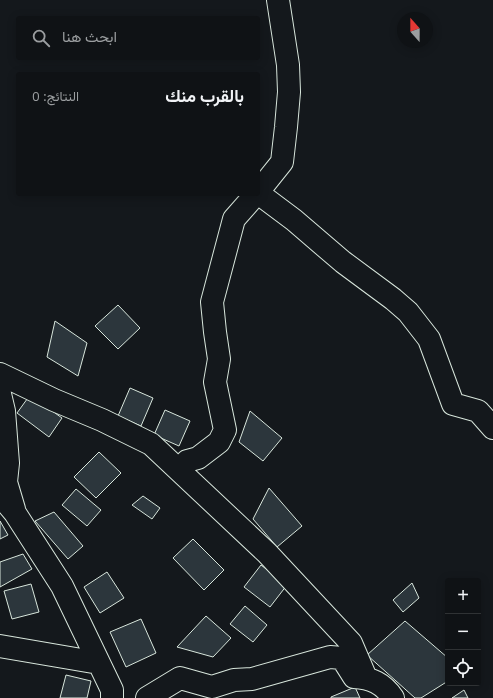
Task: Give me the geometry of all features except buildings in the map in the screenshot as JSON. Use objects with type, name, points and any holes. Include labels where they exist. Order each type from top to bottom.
[{"type":"street","points":[[260,189],[282,162],[286,127],[289,92],[288,65],[278,0]]},
{"type":"street","points":[[260,195],[294,220],[343,262],[408,312],[429,339],[453,404],[478,411],[493,428]]},
{"type":"street","points":[[180,472],[188,461],[198,458],[219,442],[225,430],[215,382],[219,358],[212,302],[234,219],[254,196]]},
{"type":"street","points":[[0,374],[151,444],[267,553],[351,643],[366,678]]},
{"type":"street","points":[[0,394],[4,411],[8,463],[6,482],[15,513]]},
{"type":"street","points":[[0,495],[15,513],[62,586],[112,690],[112,698]]},
{"type":"street","points":[[0,646],[99,663]]},
{"type":"street","points":[[147,698],[180,678],[212,693],[234,680],[252,679],[330,657],[342,658],[354,677],[366,678],[380,683],[393,698]]}]
